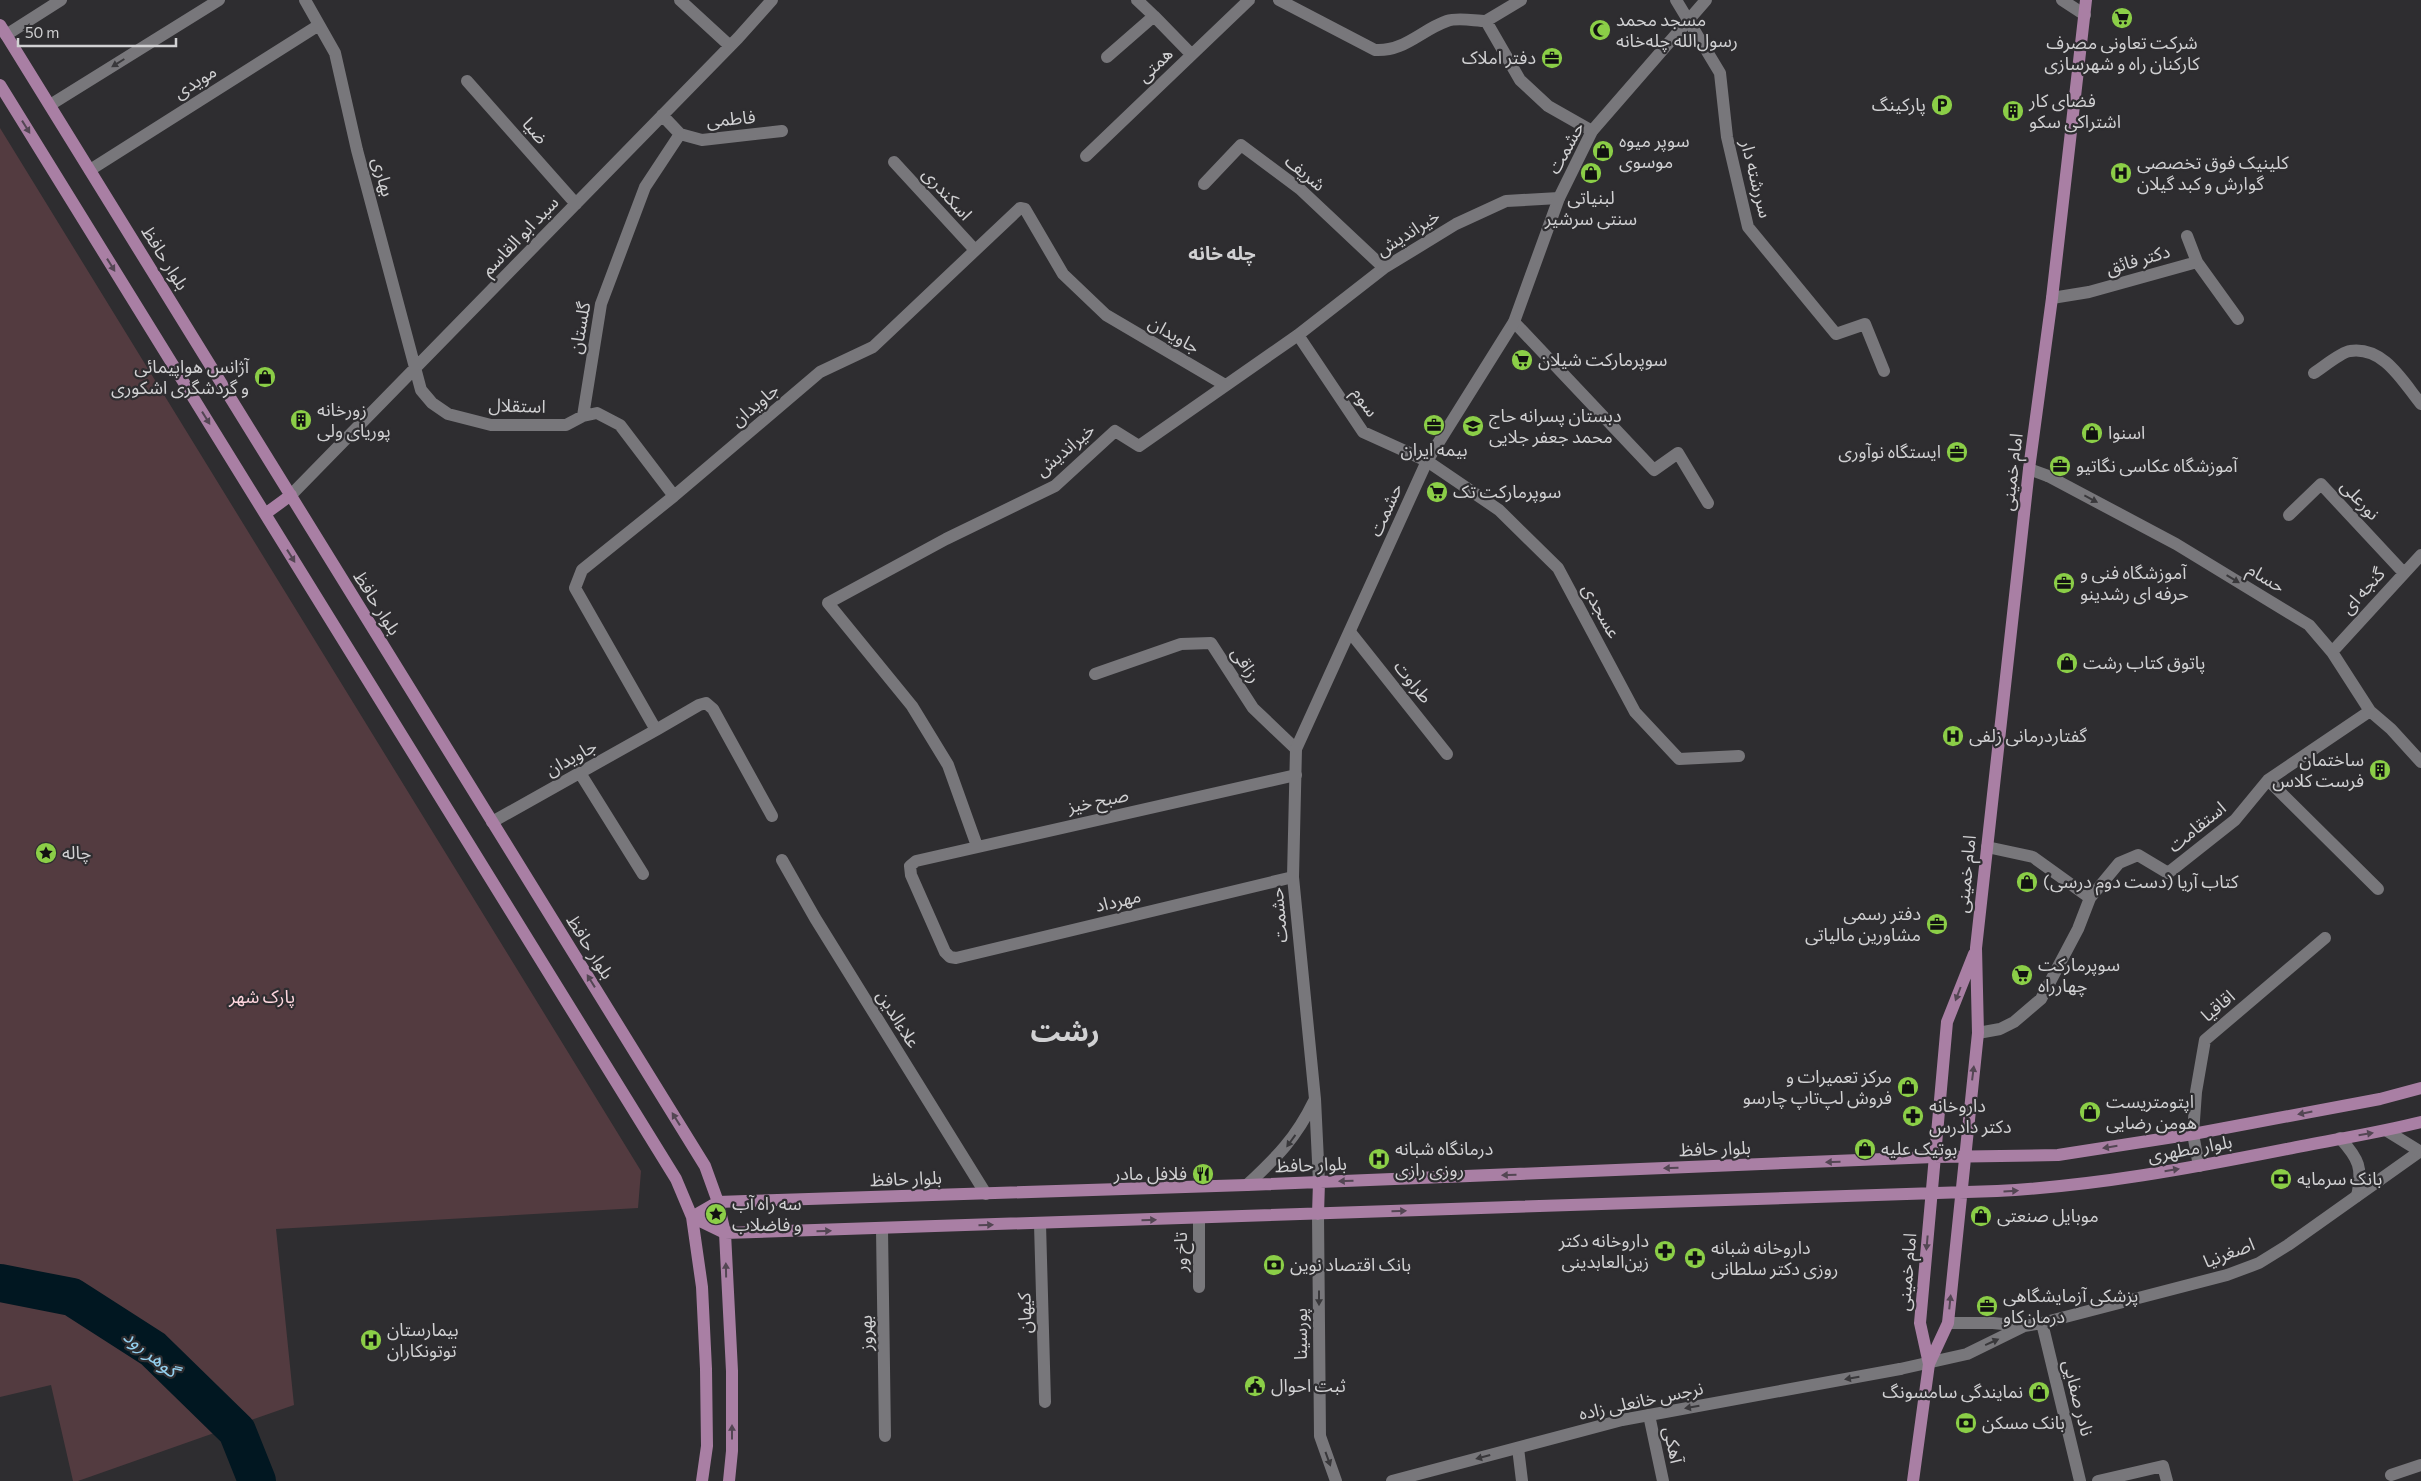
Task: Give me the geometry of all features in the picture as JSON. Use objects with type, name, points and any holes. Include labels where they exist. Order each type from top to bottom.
[{"type":"main road","name":"امام خمینی","points":[[1914,1481],[1929,1364],[1948,1323],[1978,1033],[1976,948],[2029,469],[2052,298],[2086,0]]},
{"type":"main road","name":"بلوار حافظ","points":[[3,30],[704,1166],[718,1202],[725,1233],[732,1371],[732,1451],[729,1481]]},
{"type":"main road","points":[[0,85],[676,1179],[692,1217],[702,1287],[707,1446],[702,1481]]},
{"type":"main road","points":[[265,514],[291,495]]},
{"type":"main road","name":"امام خمینی","points":[[1929,1364],[1920,1323],[1948,1022],[1976,948]]},
{"type":"main road","name":"بلوار مطهری","points":[[1964,1157],[2058,1155],[2193,1134],[2371,1100],[2421,1088]]},
{"type":"main road","name":"بلوار مطهری","points":[[1962,1193],[2061,1188],[2199,1166],[2340,1138],[2387,1131],[2421,1122]]},
{"type":"main road","name":"بلوار حافظ","points":[[692,1217],[718,1202],[1247,1185],[1964,1157]]},
{"type":"main road","points":[[1318,1214],[1319,1182]]},
{"type":"main road","points":[[692,1217],[725,1233],[1962,1193]]},
{"type":"street","points":[[3,30],[61,0]]},
{"type":"street","points":[[50,105],[219,0]]},
{"type":"street","name":"بهاری","points":[[305,0],[335,53],[357,150],[416,367]]},
{"type":"street","points":[[680,0],[730,46]]},
{"type":"street","name":"سید ابو القاسم","points":[[291,495],[730,46],[772,0]]},
{"type":"street","points":[[1137,0],[1191,54]]},
{"type":"street","name":"همتی","points":[[1086,156],[1249,0]]},
{"type":"street","points":[[1279,0],[1375,50],[1389,51],[1399,48],[1448,20],[1486,21],[1521,0]]},
{"type":"street","points":[[1676,0],[1688,20]]},
{"type":"street","name":"حشمت","points":[[1319,1182],[1315,1099],[1293,877],[1296,749],[1427,461],[1514,322],[1559,198],[1592,132],[1706,0]]},
{"type":"street","points":[[2062,0],[2085,15]]},
{"type":"street","points":[[1107,57],[1154,16]]},
{"type":"street","name":"سررشته دار","points":[[1688,20],[1720,73],[1727,137],[1748,227],[1836,334],[1864,324],[1884,371]]},
{"type":"street","points":[[1486,21],[1520,80],[1548,106],[1592,132]]},
{"type":"street","name":"مویدی","points":[[90,170],[319,25]]},
{"type":"street","name":"ضیا","points":[[467,81],[576,204]]},
{"type":"street","points":[[662,115],[680,134]]},
{"type":"street","name":"فاطمی","points":[[680,134],[702,140],[782,131]]},
{"type":"street","name":"گلستان","points":[[584,416],[601,304],[645,187],[680,134]]},
{"type":"street","name":"شریف","points":[[1204,184],[1240,146],[1300,189],[1384,268]]},
{"type":"street","name":"اسکندری","points":[[894,162],[975,250]]},
{"type":"street","name":"خیراندیش","points":[[977,846],[943,756],[912,706],[828,603],[946,539],[1054,486],[1115,431],[1139,446],[1298,335],[1384,268],[1456,224],[1506,201],[1559,198]]},
{"type":"street","name":"جاویدان","points":[[492,822],[656,730],[575,588],[582,570],[674,496],[820,372],[873,347],[1020,208],[1025,209],[1063,274],[1106,315],[1225,385]]},
{"type":"street","points":[[2187,236],[2196,262],[2238,318]]},
{"type":"street","name":"دکتر فائق","points":[[2052,298],[2089,292],[2196,262]]},
{"type":"street","points":[[1514,322],[1654,470],[1678,453],[1708,503]]},
{"type":"street","name":"سوم","points":[[1298,335],[1363,432],[1427,461]]},
{"type":"street","points":[[2314,373],[2349,351],[2370,352],[2389,363],[2421,404]]},
{"type":"street","name":"استقلال","points":[[416,367],[421,390],[432,403],[448,414],[491,425],[566,425],[584,416]]},
{"type":"street","points":[[584,416],[596,413],[620,425],[674,496]]},
{"type":"street","name":"عسجدی","points":[[1427,461],[1499,510],[1558,568],[1635,712],[1679,759],[1738,756]]},
{"type":"street","name":"حسام","points":[[2029,469],[2048,476],[2176,544],[2309,625],[2332,652],[2370,712],[2391,730],[2421,762]]},
{"type":"street","name":"نورعلی","points":[[2289,515],[2321,484],[2404,572]]},
{"type":"street","name":"گنجه ای","points":[[2332,652],[2421,555]]},
{"type":"street","name":"طراوت","points":[[1350,632],[1447,754]]},
{"type":"street","name":"رزاقی","points":[[1095,674],[1181,644],[1211,643],[1254,708],[1296,749]]},
{"type":"street","points":[[656,730],[699,705],[706,703],[714,709],[772,816]]},
{"type":"street","name":"استقامت","points":[[2090,898],[2119,862],[2138,855],[2168,873],[2236,820],[2268,780],[2370,712]]},
{"type":"street","points":[[580,773],[643,874]]},
{"type":"street","name":"صبح خیز","points":[[950,957],[945,952],[919,892],[910,866],[916,861],[1296,775]]},
{"type":"street","points":[[2268,780],[2378,889]]},
{"type":"street","points":[[1978,1033],[2000,1029],[2014,1022],[2042,999],[2078,930],[2090,898],[2033,857],[1987,847]]},
{"type":"street","name":"علاءالدین","points":[[782,860],[815,918],[986,1194]]},
{"type":"street","name":"مهرداد","points":[[950,957],[956,958],[1293,877]]},
{"type":"street","name":"اقاقیا","points":[[2199,1166],[2193,1134],[2196,1092],[2205,1040],[2325,938]]},
{"type":"street","points":[[1247,1185],[1285,1149],[1302,1125],[1315,1099]]},
{"type":"street","points":[[2387,1131],[2420,1151]]},
{"type":"street","points":[[2340,1138],[2353,1152],[2362,1175],[2357,1196]]},
{"type":"street","name":"اصغرنیا","points":[[1948,1323],[1992,1323],[2024,1326],[2042,1323],[2227,1276],[2258,1262],[2288,1245],[2420,1151]]},
{"type":"street","name":"پورسینا","points":[[1318,1214],[1320,1436],[1336,1481]]},
{"type":"street","name":"تاخ ور","points":[[1199,1218],[1199,1287]]},
{"type":"street","name":"کیهان","points":[[1040,1224],[1045,1402]]},
{"type":"street","name":"بهروز","points":[[882,1229],[885,1436]]},
{"type":"street","name":"نادر صفایی","points":[[2042,1323],[2080,1481]]},
{"type":"street","name":"اصغرنیا","points":[[1929,1364],[1967,1354],[2024,1326]]},
{"type":"street","name":"نرجس خانعلی زاده","points":[[1392,1481],[1622,1420],[1929,1364]]},
{"type":"street","name":"آهکی","points":[[1649,1415],[1663,1481]]},
{"type":"street","points":[[1518,1448],[1522,1481]]},
{"type":"street","points":[[2391,1475],[2421,1465]]},
{"type":"street","points":[[2098,1481],[2163,1466],[2167,1481]]},
{"type":"green space","name":"پارک شهر","points":[[0,128],[641,1171],[638,1208],[276,1229],[294,1405],[78,1481],[73,1481],[51,1385],[0,1397]]},
{"type":"waterway","name":"گوهر رود","points":[[0,1283],[72,1297],[153,1349],[237,1431],[257,1481]]},
{"type":"place","name":"شرکت تعاونی مصرف کارکنان راه و شهرسازی","points":[[2122,18]]},
{"type":"place","name":"مسجد محمد رسول‌‌الله چله‌خانه","points":[[1600,30]]},
{"type":"place","name":"دفتر املاک","points":[[1552,58]]},
{"type":"place","name":"پارکینگ","points":[[1942,105]]},
{"type":"place","name":"فضای کار اشتراکی سکو","points":[[2013,111]]},
{"type":"place","name":"سوپر میوه موسوی","points":[[1603,151]]},
{"type":"place","name":"لبنیاتی سنتی سرشیر","points":[[1591,173]]},
{"type":"place","name":"کلینیک فوق تخصصی گوارش و کبد گیلان","points":[[2121,173]]},
{"type":"place","name":"سوپرمارکت شیلان","points":[[1522,360]]},
{"type":"place","name":"آژانس هواپیمائی و گردشگری اشکوری","points":[[265,377]]},
{"type":"place","name":"زورخانه پوریای ولی","points":[[301,420]]},
{"type":"place","name":"بیمه ایران","points":[[1434,425]]},
{"type":"place","name":"دبستان پسرانه حاج محمد جعفر جلایی","points":[[1473,426]]},
{"type":"place","name":"اسنوا","points":[[2092,433]]},
{"type":"place","name":"ایستگاه نوآوری","points":[[1957,452]]},
{"type":"place","name":"آموزشگاه عکاسی نگاتیو","points":[[2060,466]]},
{"type":"place","name":"سوپرمارکت تک","points":[[1437,492]]},
{"type":"place","name":"آموزشگاه فنی و حرفه ای رشدینو","points":[[2064,583]]},
{"type":"place","name":"پاتوق کتاب رشت","points":[[2067,663]]},
{"type":"place","name":"گفتاردرمانی زلفی","points":[[1953,736]]},
{"type":"place","name":"ساختمان فرست کلاس","points":[[2380,770]]},
{"type":"place","name":"چاله","points":[[46,853]]},
{"type":"place","name":"کتاب آریا (دست دوم درسی)","points":[[2027,882]]},
{"type":"place","name":"دفتر رسمی مشاورین مالیاتی","points":[[1937,924]]},
{"type":"place","name":"سوپرمارکت چهارراه","points":[[2022,975]]},
{"type":"place","name":"مرکز تعمیرات و فروش لپ‌تاپ چارسو","points":[[1908,1087]]},
{"type":"place","name":"اپتومتریست هومن رضایی","points":[[2090,1112]]},
{"type":"place","name":"داروخانه دکتر دادرس","points":[[1913,1116]]},
{"type":"place","name":"بوتیک علیه","points":[[1865,1149]]},
{"type":"place","name":"درمانگاه شبانه روزی رازی","points":[[1379,1159]]},
{"type":"place","name":"فلافل مادر","points":[[1203,1174]]},
{"type":"place","name":"بانک سرمایه","points":[[2281,1179]]},
{"type":"place","name":"سه راه آب و فاضلاب","points":[[716,1214]]},
{"type":"place","name":"موبایل صنعتی","points":[[1981,1216]]},
{"type":"place","name":"داروخانه دکتر زین‌العابدینی","points":[[1665,1251]]},
{"type":"place","name":"داروخانه شبانه روزی دکتر سلطانی","points":[[1695,1258]]},
{"type":"place","name":"بانک اقتصاد نوین","points":[[1274,1265]]},
{"type":"place","name":"پزشکی آزمایشگاهی درمان‌کاو","points":[[1987,1306]]},
{"type":"place","name":"بیمارستان توتونکاران","points":[[371,1340]]},
{"type":"place","name":"ثبت احوال","points":[[1255,1386]]},
{"type":"place","name":"نمایندگی سامسونگ","points":[[2039,1392]]},
{"type":"place","name":"بانک مسکن","points":[[1966,1423]]},
{"type":"district","name":"چله خانه","points":[[1222,253]]},
{"type":"district","name":"رشت","points":[[1065,1031]]}]
